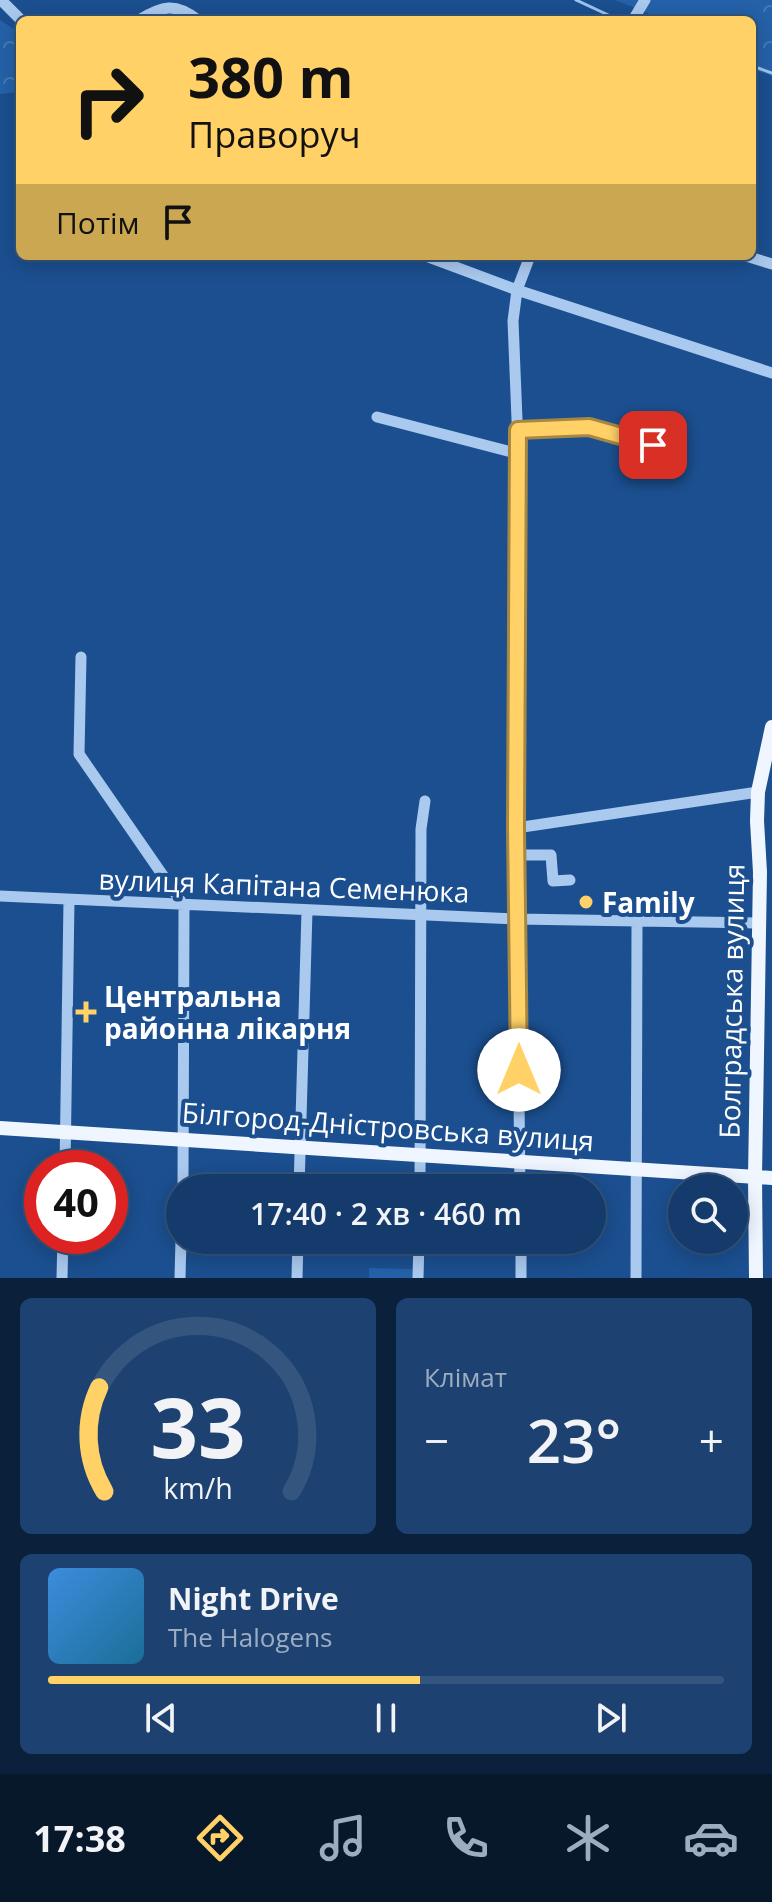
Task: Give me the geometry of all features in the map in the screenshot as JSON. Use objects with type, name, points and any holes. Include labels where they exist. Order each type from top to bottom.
[{"type":"main road","name":"Болградська вулиця","points":[[756,1278],[759,923],[766,872],[757,821],[758,792],[772,727]]},
{"type":"main road","name":"Білгород-Дністровська вулиця","points":[[0,1128],[772,1178]]},
{"type":"street","points":[[1,0],[17,16]]},
{"type":"street","points":[[148,16],[168,7],[180,8],[192,16]]},
{"type":"street","points":[[437,260],[517,290],[772,373]]},
{"type":"street","points":[[520,1174],[516,828],[519,454],[513,321],[517,290],[528,260]]},
{"type":"street","points":[[377,417],[519,454]]},
{"type":"street","points":[[518,430],[589,427],[653,445]]},
{"type":"street","points":[[81,657],[79,754],[184,906],[183,1174]]},
{"type":"street","points":[[516,828],[758,792]]},
{"type":"street","points":[[420,1174],[421,829],[425,801]]},
{"type":"street","points":[[517,855],[551,855],[553,881],[570,880]]},
{"type":"street","name":"вулиця Капітана Семенюка","points":[[0,896],[517,919],[759,923]]},
{"type":"street","points":[[66,1150],[69,900]]},
{"type":"street","points":[[299,1174],[307,911]]},
{"type":"street","points":[[636,1278],[637,923]]},
{"type":"street","points":[[62,1278],[63,1254]]},
{"type":"street","points":[[180,1278],[181,1254]]},
{"type":"street","points":[[297,1278],[298,1254]]},
{"type":"street","points":[[418,1278],[419,1254]]},
{"type":"street","points":[[521,1254],[521,1278]]},
{"type":"green space","points":[[615,0],[772,0],[772,76],[756,70],[756,16],[655,16]]},
{"type":"green space","points":[[743,0],[772,0],[772,76],[756,70],[756,16],[737,16]]},
{"type":"green space","points":[[0,20],[16,30],[16,92],[0,94]]},
{"type":"green space","points":[[369,1268],[415,1269],[415,1278],[369,1278]]},
{"type":"waterway","points":[[576,0],[610,16]]},
{"type":"waterway","points":[[756,67],[772,73]]},
{"type":"place","name":"Family","points":[[586,902]]},
{"type":"place","name":"Центральна районна лікарня","points":[[86,1012]]},
{"type":"route","points":[[519,1070],[516,828],[518,430],[589,427],[653,445]]}]
